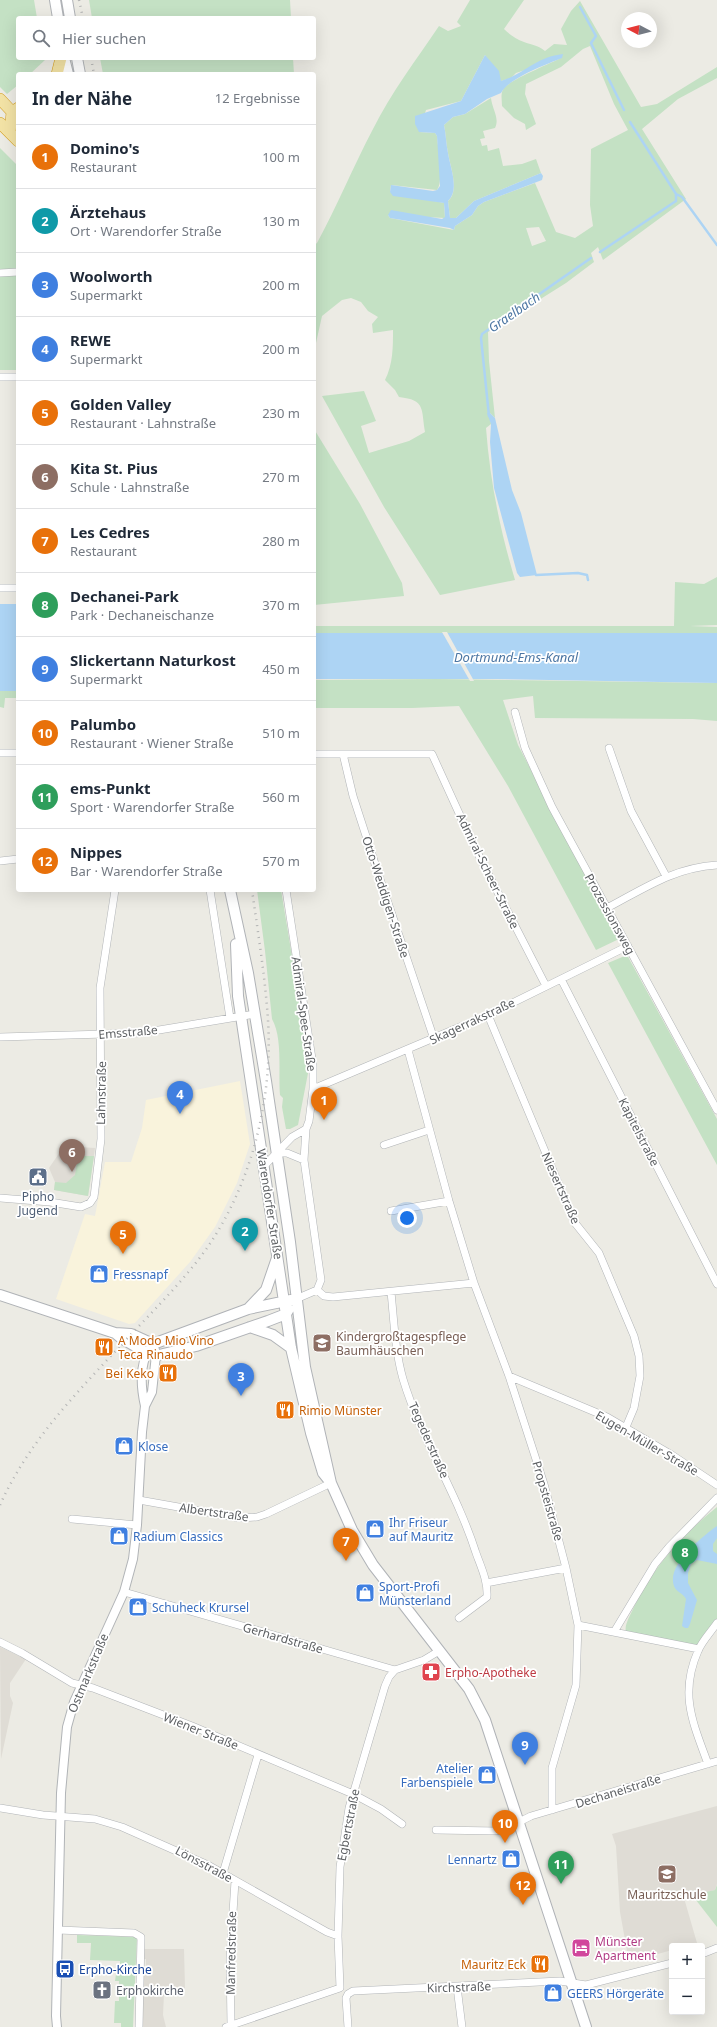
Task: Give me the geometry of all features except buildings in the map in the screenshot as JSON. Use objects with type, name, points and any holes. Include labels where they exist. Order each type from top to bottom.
[{"type":"highway","points":[[58,72],[60,60]]},
{"type":"highway","points":[[0,100],[16,113],[10,133]]},
{"type":"highway","points":[[0,123],[16,139]]},
{"type":"main road","points":[[55,0],[58,16]]},
{"type":"main road","points":[[67,0],[70,16]]},
{"type":"main road","points":[[64,60],[68,72]]},
{"type":"main road","points":[[77,60],[80,72]]},
{"type":"main road","name":"Warendorfer Straße","points":[[230,892],[255,1014],[277,1153],[305,1367],[331,1483],[352,1530],[373,1565],[468,1689],[486,1721],[586,2027]]},
{"type":"main road","name":"Warendorfer Straße","points":[[235,919],[238,996],[291,1348],[314,1447],[322,1473],[331,1483]]},
{"type":"main road","points":[[248,1309],[266,1290],[278,1256]]},
{"type":"main road","points":[[0,1295],[115,1333],[131,1334],[153,1344],[248,1309],[285,1302],[296,1298]]},
{"type":"main road","points":[[115,1333],[121,1338],[152,1354],[196,1346],[286,1314],[296,1298]]},
{"type":"main road","points":[[250,1327],[273,1335],[291,1348]]},
{"type":"street","points":[[0,273],[16,272]]},
{"type":"street","points":[[0,377],[16,378]]},
{"type":"street","points":[[0,588],[16,588]]},
{"type":"street","name":"Prozessionsweg","points":[[515,712],[525,748],[552,807],[717,1110]]},
{"type":"street","points":[[609,748],[631,811],[666,876]]},
{"type":"street","points":[[0,753],[16,753]]},
{"type":"street","points":[[316,754],[343,754]]},
{"type":"street","name":"Admiral-Scheer-Straße","points":[[343,754],[432,754],[474,846],[546,986]]},
{"type":"street","name":"Otto-Weddigen-Straße","points":[[343,754],[353,796],[434,1038]]},
{"type":"street","points":[[0,861],[16,859]]},
{"type":"street","points":[[607,908],[666,876],[699,866],[717,865]]},
{"type":"street","name":"Lahnstraße","points":[[0,1198],[81,1207],[86,1207],[92,1200],[98,1175],[101,1139],[102,1035],[100,988],[115,892]]},
{"type":"street","points":[[210,892],[230,1018]]},
{"type":"street","name":"Admiral-Spee-Straße","points":[[286,892],[312,1055],[313,1089],[309,1122],[306,1130]]},
{"type":"street","name":"Skagerrakstraße","points":[[313,1089],[408,1050],[488,1014],[628,946]]},
{"type":"street","name":"Kapitelstraße","points":[[561,979],[717,1284]]},
{"type":"street","name":"Emsstraße","points":[[0,1037],[141,1033],[255,1014]]},
{"type":"street","name":"Niesertstraße","points":[[488,1014],[575,1223],[599,1253],[634,1336],[639,1356],[640,1376],[634,1408],[626,1427]]},
{"type":"street","name":"Propsteistraße","points":[[408,1050],[449,1201],[474,1283],[509,1376],[544,1484],[566,1568],[578,1625],[576,1685],[552,1768],[552,1810]]},
{"type":"street","points":[[264,1166],[292,1137],[306,1130]]},
{"type":"street","points":[[296,1298],[317,1290],[321,1280],[304,1160],[306,1130]]},
{"type":"street","points":[[384,1144],[429,1130]]},
{"type":"street","name":"Warendorfer Straße","points":[[277,1153],[287,1153],[304,1160]]},
{"type":"street","points":[[391,1211],[449,1201]]},
{"type":"street","points":[[317,1290],[324,1296],[333,1297],[474,1283]]},
{"type":"street","name":"Tegederstraße","points":[[391,1292],[397,1350],[403,1379],[419,1421],[451,1487],[470,1534],[486,1583]]},
{"type":"street","name":"Ostmarkstraße","points":[[57,2027],[56,2016],[61,1816],[67,1727],[72,1705],[124,1592],[133,1559],[137,1525],[145,1406],[152,1392],[153,1344]]},
{"type":"street","name":"Eugen-Müller-Straße","points":[[509,1376],[607,1417],[672,1455],[717,1485]]},
{"type":"street","name":"Albertstraße","points":[[138,1500],[233,1517],[257,1517],[331,1483]]},
{"type":"street","points":[[614,1632],[655,1564],[668,1547],[717,1498]]},
{"type":"street","points":[[72,1519],[137,1525]]},
{"type":"street","points":[[459,1618],[487,1596],[486,1583],[566,1568]]},
{"type":"street","name":"Gerhardstraße","points":[[124,1592],[395,1670]]},
{"type":"street","points":[[708,1764],[691,1715],[688,1694],[692,1667],[699,1650],[717,1623]]},
{"type":"street","points":[[578,1625],[699,1650]]},
{"type":"street","name":"Wiener Straße","points":[[0,1642],[22,1653],[66,1680],[93,1688],[160,1714],[353,1794],[381,1809],[402,1824]]},
{"type":"street","points":[[395,1670],[424,1660],[439,1651]]},
{"type":"street","name":"Egbertstraße","points":[[229,2026],[340,1988],[338,1936],[340,1867],[353,1794],[385,1686],[389,1676],[395,1670]]},
{"type":"street","points":[[223,1873],[258,1754]]},
{"type":"street","name":"Dechaneistraße","points":[[519,1822],[552,1810],[717,1761]]},
{"type":"street","name":"Lönsstraße","points":[[0,1808],[43,1815],[95,1819],[122,1827],[177,1850],[223,1873],[327,1932],[338,1936]]},
{"type":"street","points":[[436,1830],[497,1831],[508,1828],[519,1822]]},
{"type":"street","name":"Manfredstraße","points":[[229,2026],[230,1959],[235,1880]]},
{"type":"street","points":[[58,1930],[134,1933],[141,1937],[139,2027]]},
{"type":"street","points":[[705,1953],[717,1948]]},
{"type":"street","name":"Kirchstraße","points":[[348,2027],[346,2002],[348,1994],[353,1991],[560,1981],[586,1985],[669,1964]]},
{"type":"street","points":[[457,1987],[462,2027]]},
{"type":"street","name":"Ostmarkstraße","points":[[52,2027],[56,2016]]},
{"type":"shaded area","points":[[240,1081],[250,1144],[237,1183],[215,1227],[190,1262],[135,1323],[129,1324],[56,1299],[85,1214],[95,1216],[105,1162],[131,1162],[142,1128],[146,1100]]},
{"type":"shaded area","points":[[64,1146],[95,1148],[88,1196],[54,1190],[55,1182],[49,1168]]},
{"type":"shaded area","points":[[0,1647],[26,1659],[10,1683],[10,1696],[13,1703],[1,1759]]},
{"type":"shaded area","name":"Mauritzschule","points":[[717,1806],[717,1884],[715,1890],[684,1898],[697,1943],[669,1943],[669,1951],[629,1962],[620,1912],[616,1846],[612,1834]]},
{"type":"shaded area","points":[[144,1949],[184,1949],[185,1988],[164,1994],[163,2015],[166,2027],[142,2027],[143,1967],[146,1967]]},
{"type":"green space","points":[[0,0],[34,0],[37,16],[16,16],[16,60],[45,60],[32,72],[16,72],[16,87],[7,94],[0,87]]},
{"type":"green space","points":[[89,0],[290,0],[291,16],[92,16]]},
{"type":"green space","points":[[470,0],[524,0],[504,29],[516,38],[537,46],[545,51],[554,44],[567,45],[561,29],[571,11],[580,1],[641,107],[657,104],[717,67],[717,78],[678,99],[642,129],[686,199],[603,260],[598,247],[591,253],[594,262],[566,283],[488,332],[489,361],[495,418],[490,413],[491,424],[486,428],[490,467],[496,505],[515,580],[440,595],[384,507],[322,396],[364,391],[376,421],[361,426],[369,453],[409,441],[425,432],[421,407],[418,403],[408,398],[399,397],[395,390],[385,380],[391,362],[393,330],[373,333],[372,324],[378,317],[368,311],[361,302],[351,298],[342,300],[322,316],[316,343],[316,244],[373,129],[396,90],[439,26],[448,31],[461,26],[457,22]],"holes":[[[590,46],[614,104],[628,130],[591,149],[590,205],[593,226],[575,238],[556,232],[535,183],[484,202],[478,206],[472,215],[455,226],[454,230],[390,218],[388,215],[445,218],[444,203],[390,192],[391,185],[437,190],[440,179],[437,136],[435,133],[419,132],[426,110],[461,101],[485,55],[501,81],[511,78],[516,73],[561,58],[515,80],[508,84],[503,90],[502,106],[514,118],[525,124],[526,130],[536,124],[525,94],[526,84],[561,67],[583,49]],[[539,227],[546,241],[532,246],[526,228]]]},
{"type":"green space","points":[[100,60],[293,60],[294,72],[103,72]]},
{"type":"green space","points":[[491,98],[497,121],[495,128],[483,131],[485,138],[480,139],[482,146],[487,145],[488,151],[499,148],[503,166],[522,164],[536,159],[541,173],[474,201],[456,218],[450,218],[448,201],[452,197],[454,185],[444,125],[453,117],[465,114]]},
{"type":"green space","points":[[0,148],[16,164],[16,370],[0,370]]},
{"type":"green space","points":[[316,432],[360,504],[402,583],[404,596],[316,605]]},
{"type":"green space","points":[[717,577],[717,625],[690,626],[717,627],[717,633],[316,633],[316,626],[674,626],[675,582],[704,584]]},
{"type":"green space","points":[[436,679],[717,683],[717,721],[693,719],[535,718],[533,696],[503,700],[518,745],[619,939],[596,950],[508,786],[459,706],[412,708],[316,708],[316,680]]},
{"type":"green space","points":[[0,691],[16,691],[16,698],[5,698],[4,708],[0,707]]},
{"type":"green space","points":[[257,892],[281,892],[308,1052],[309,1068],[298,1125],[290,1129],[286,1129],[282,1107],[283,1098],[280,1095],[278,1036],[272,1019]]},
{"type":"green space","points":[[627,955],[717,1119],[717,1165],[608,963]]},
{"type":"green space","points":[[78,1156],[94,1156],[88,1196],[54,1190],[55,1182],[66,1183],[75,1175]]},
{"type":"green space","points":[[717,1507],[717,1621],[698,1647],[626,1632],[627,1623],[633,1609],[649,1580],[659,1566],[680,1541]]},
{"type":"green space","points":[[717,1885],[717,1927],[692,1895],[715,1890]]},
{"type":"green space","points":[[77,1935],[137,1937],[133,2027],[121,2027],[121,2023],[114,2023],[115,2001],[119,2001],[119,1981],[115,1981],[116,1974],[120,1974],[120,1961],[90,1960],[91,1943],[77,1943]]},
{"type":"water","points":[[563,54],[562,58],[519,77],[505,87],[501,93],[487,99],[465,114],[453,117],[444,125],[454,185],[452,196],[448,201],[450,218],[456,218],[474,201],[541,173],[543,176],[542,180],[484,202],[478,206],[472,215],[455,226],[454,230],[450,228],[390,218],[388,215],[391,210],[442,219],[445,217],[444,203],[393,196],[390,192],[391,185],[433,191],[437,190],[440,186],[437,136],[435,133],[419,132],[415,124],[415,116],[461,101],[485,55],[499,71],[501,81],[517,74],[545,58]]},
{"type":"water","points":[[487,413],[490,413],[495,418],[512,490],[521,513],[537,575],[520,577],[517,573],[494,488],[490,442],[491,424]]},
{"type":"water","points":[[0,604],[16,604],[16,691],[0,691]]},
{"type":"water","name":"Dortmund-Ems-Kanal","points":[[316,633],[717,633],[717,683],[496,679],[316,679]]},
{"type":"water","points":[[717,1526],[717,1538],[713,1544],[713,1551],[717,1554],[717,1564],[697,1560],[691,1564],[688,1573],[688,1583],[697,1600],[690,1624],[688,1628],[685,1628],[682,1626],[686,1599],[676,1590],[674,1586],[673,1578],[675,1569],[687,1552]]},
{"type":"pier","points":[[442,632],[447,632],[474,681],[470,681]]},
{"type":"waterway","name":"Graelbach","points":[[580,7],[596,36],[591,43],[624,110]]},
{"type":"waterway","name":"Graelbach","points":[[600,252],[676,201],[676,194],[630,122]]},
{"type":"waterway","points":[[676,194],[682,197],[717,245]]},
{"type":"waterway","name":"Graelbach","points":[[489,416],[481,338],[482,334],[591,258]]},
{"type":"waterway","points":[[536,575],[578,573],[587,575],[588,580]]},
{"type":"railway","points":[[79,0],[83,16]]},
{"type":"railway","points":[[91,60],[94,72]]},
{"type":"railway","points":[[0,1505],[25,1460],[54,1420],[69,1401],[187,1274],[207,1248],[223,1223],[236,1196],[247,1168],[263,1109],[269,1050],[265,987],[252,892]]},
{"type":"place","name":"REWE","points":[[180,1114]]},
{"type":"place","name":"Domino's","points":[[324,1120]]},
{"type":"place","name":"Kita St. Pius","points":[[72,1172]]},
{"type":"place","name":"Pipho Jugend","points":[[38,1177]]},
{"type":"place","name":"Ärztehaus","points":[[245,1251]]},
{"type":"place","name":"Golden Valley","points":[[123,1254]]},
{"type":"place","name":"Fressnapf","points":[[99,1274]]},
{"type":"place","name":"Kindergroßtagespflege Baumhäuschen","points":[[322,1343]]},
{"type":"place","name":"A Modo Mio Vino Teca Rinaudo","points":[[104,1347]]},
{"type":"place","name":"Bei Keko","points":[[168,1373]]},
{"type":"place","name":"Woolworth","points":[[241,1396]]},
{"type":"place","name":"Rimio Münster","points":[[285,1410]]},
{"type":"place","name":"Klose","points":[[124,1446]]},
{"type":"place","name":"Ihr Friseur auf Mauritz","points":[[375,1529]]},
{"type":"place","name":"Radium Classics","points":[[119,1536]]},
{"type":"place","name":"Les Cedres","points":[[346,1561]]},
{"type":"place","name":"Dechanei-Park","points":[[685,1572]]},
{"type":"place","name":"Sport-Profi Münsterland","points":[[365,1593]]},
{"type":"place","name":"Schuheck Krursel","points":[[138,1607]]},
{"type":"place","name":"Erpho-Apotheke","points":[[431,1672]]},
{"type":"place","name":"Slickertann Naturkost","points":[[525,1765]]},
{"type":"place","name":"Atelier Farbenspiele","points":[[487,1775]]},
{"type":"place","name":"Palumbo","points":[[505,1843]]},
{"type":"place","name":"Lennartz","points":[[511,1859]]},
{"type":"place","name":"Mauritzschule","points":[[667,1874]]},
{"type":"place","name":"ems-Punkt","points":[[561,1884]]},
{"type":"place","name":"Nippes","points":[[523,1905]]},
{"type":"place","name":"Münster Apartment","points":[[581,1948]]},
{"type":"place","name":"Mauritz Eck","points":[[540,1964]]},
{"type":"place","name":"Erpho-Kirche","points":[[65,1969]]},
{"type":"place","name":"Erphokirche","points":[[102,1990]]},
{"type":"place","name":"GEERS Hörgeräte","points":[[553,1993]]}]
